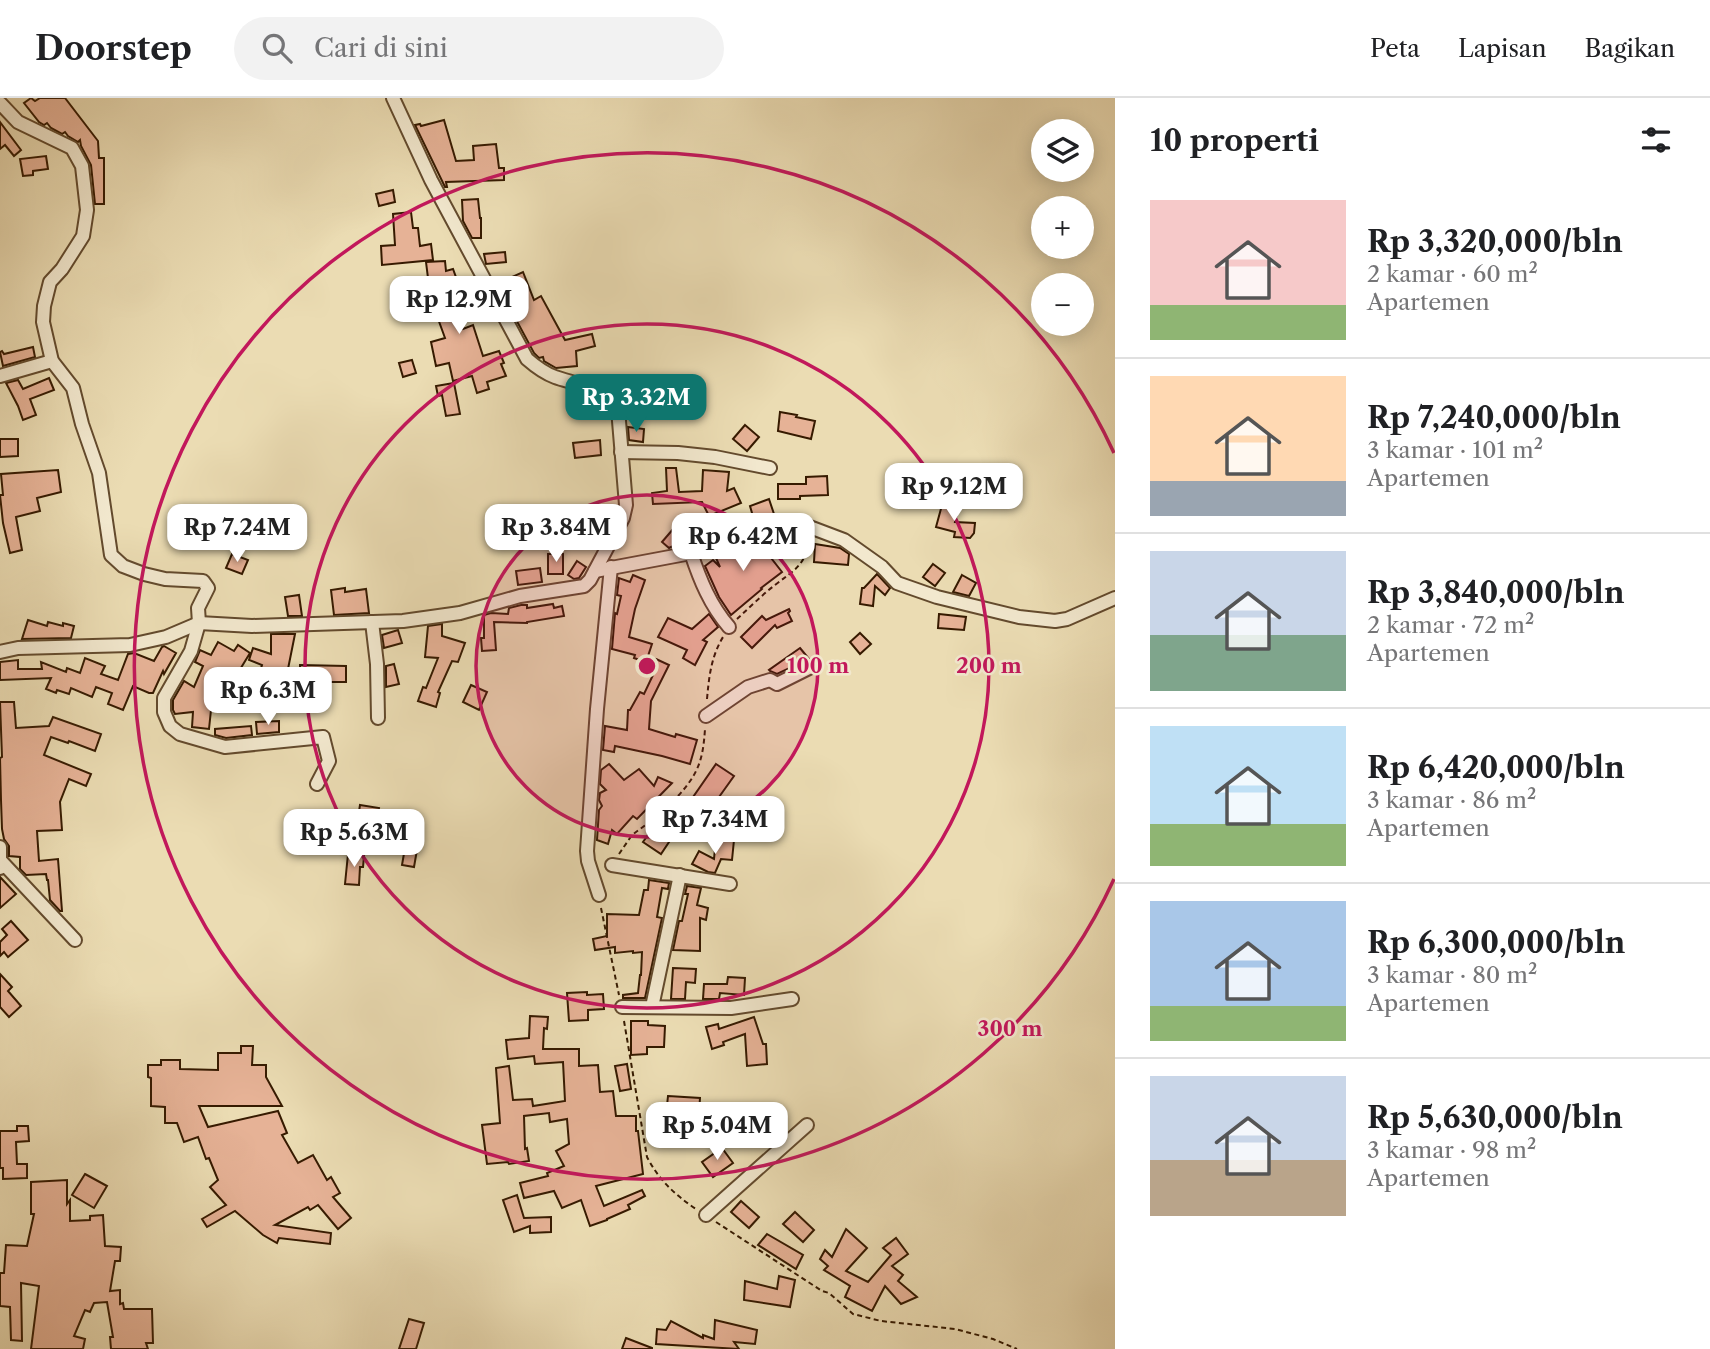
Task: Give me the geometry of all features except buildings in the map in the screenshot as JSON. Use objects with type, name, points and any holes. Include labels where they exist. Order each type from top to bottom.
[{"type":"street","points":[[0,652],[18,648],[130,645],[166,637],[199,623],[252,626],[403,621],[460,613],[520,596],[584,586],[590,580],[623,518],[626,505],[618,409],[613,401],[585,385],[547,373],[527,359],[431,180],[393,98]]},
{"type":"street","points":[[0,103],[18,122],[72,148],[82,166],[86,210],[83,236],[62,269],[50,282],[43,322],[52,361],[73,388],[99,473],[111,555],[123,566],[144,574],[165,579],[204,582],[208,588],[198,608],[199,623],[191,651],[164,698],[164,712],[170,726],[180,734],[225,747],[323,737],[330,761],[317,784]]},
{"type":"street","points":[[0,376],[52,361]]},
{"type":"street","points":[[621,452],[678,453],[770,468]]},
{"type":"street","points":[[594,571],[691,553],[765,525],[807,526],[844,540],[882,568],[897,583],[937,597],[1019,617],[1055,621],[1067,619],[1115,597]]},
{"type":"street","points":[[691,553],[707,596],[729,627]]},
{"type":"street","points":[[598,895],[587,851],[611,568]]},
{"type":"street","points":[[372,622],[377,664],[378,718]]},
{"type":"street","points":[[706,716],[748,687],[770,680],[777,684],[809,668]]},
{"type":"street","points":[[668,808],[741,815]]},
{"type":"street","points":[[0,847],[0,869]]},
{"type":"street","points":[[1,861],[75,940]]},
{"type":"street","points":[[612,865],[730,884]]},
{"type":"street","points":[[652,1007],[680,875]]},
{"type":"street","points":[[622,1007],[731,1007],[792,999]]},
{"type":"street","points":[[706,1215],[807,1125]]}]
